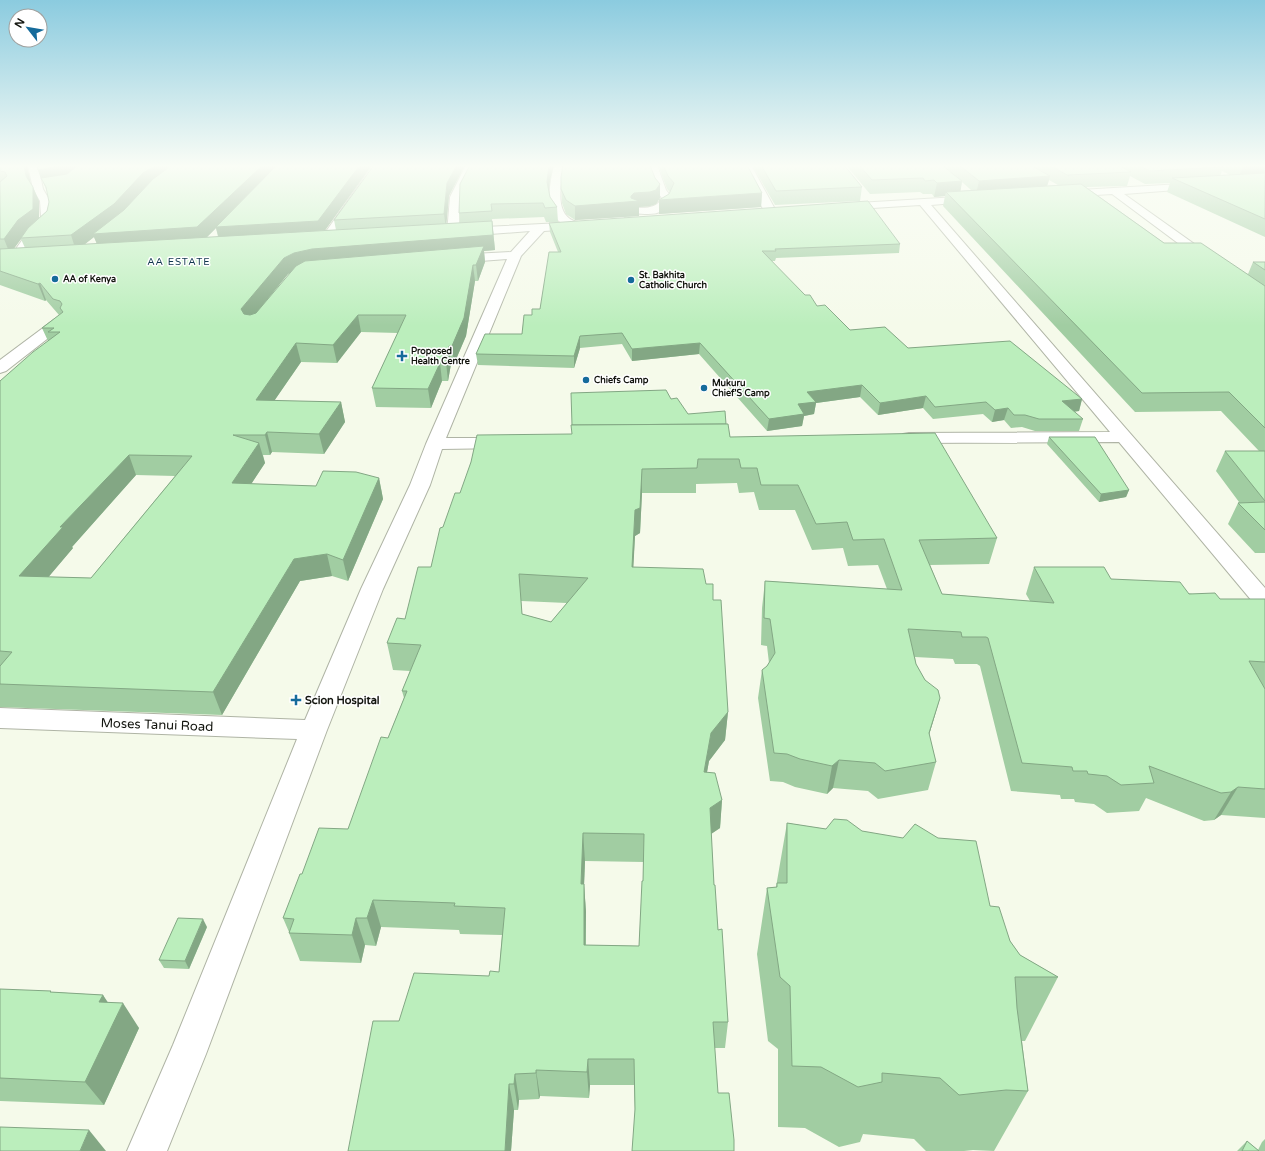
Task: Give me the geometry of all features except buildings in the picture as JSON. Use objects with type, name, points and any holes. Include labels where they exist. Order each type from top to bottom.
[{"type":"street","points":[[14,260],[29,239],[45,224],[47,219]]},
{"type":"street","points":[[338,219],[322,241],[342,240]]},
{"type":"street","points":[[451,219],[449,233],[588,225]]},
{"type":"street","points":[[562,219],[573,226]]},
{"type":"street","points":[[622,219],[628,222]]},
{"type":"street","points":[[604,223],[664,219]]},
{"type":"street","points":[[937,219],[1265,602]]},
{"type":"street","points":[[1153,219],[1221,268]]},
{"type":"street","points":[[147,1151],[188,1054],[314,730],[372,589],[420,485],[515,255],[541,227]]},
{"type":"street","points":[[440,260],[515,255]]},
{"type":"street","points":[[0,260],[30,259]]},
{"type":"street","points":[[0,368],[60,322]]},
{"type":"street","points":[[894,439],[1124,437]]},
{"type":"street","points":[[436,444],[525,443]]},
{"type":"street","name":"Moses Tanui Road","points":[[0,718],[314,730]]},
{"type":"place","name":"AA of Kenya","points":[[55,279]]},
{"type":"place","name":"St. Bakhita Catholic Church","points":[[631,280]]},
{"type":"place","name":"Proposed Health Centre","points":[[402,356]]},
{"type":"place","name":"Chiefs Camp","points":[[586,380]]},
{"type":"place","name":"Mukuru Chief'S Camp","points":[[704,388]]},
{"type":"place","name":"Scion Hospital","points":[[296,700]]},
{"type":"district","name":"AA ESTATE","points":[[179,261]]}]
